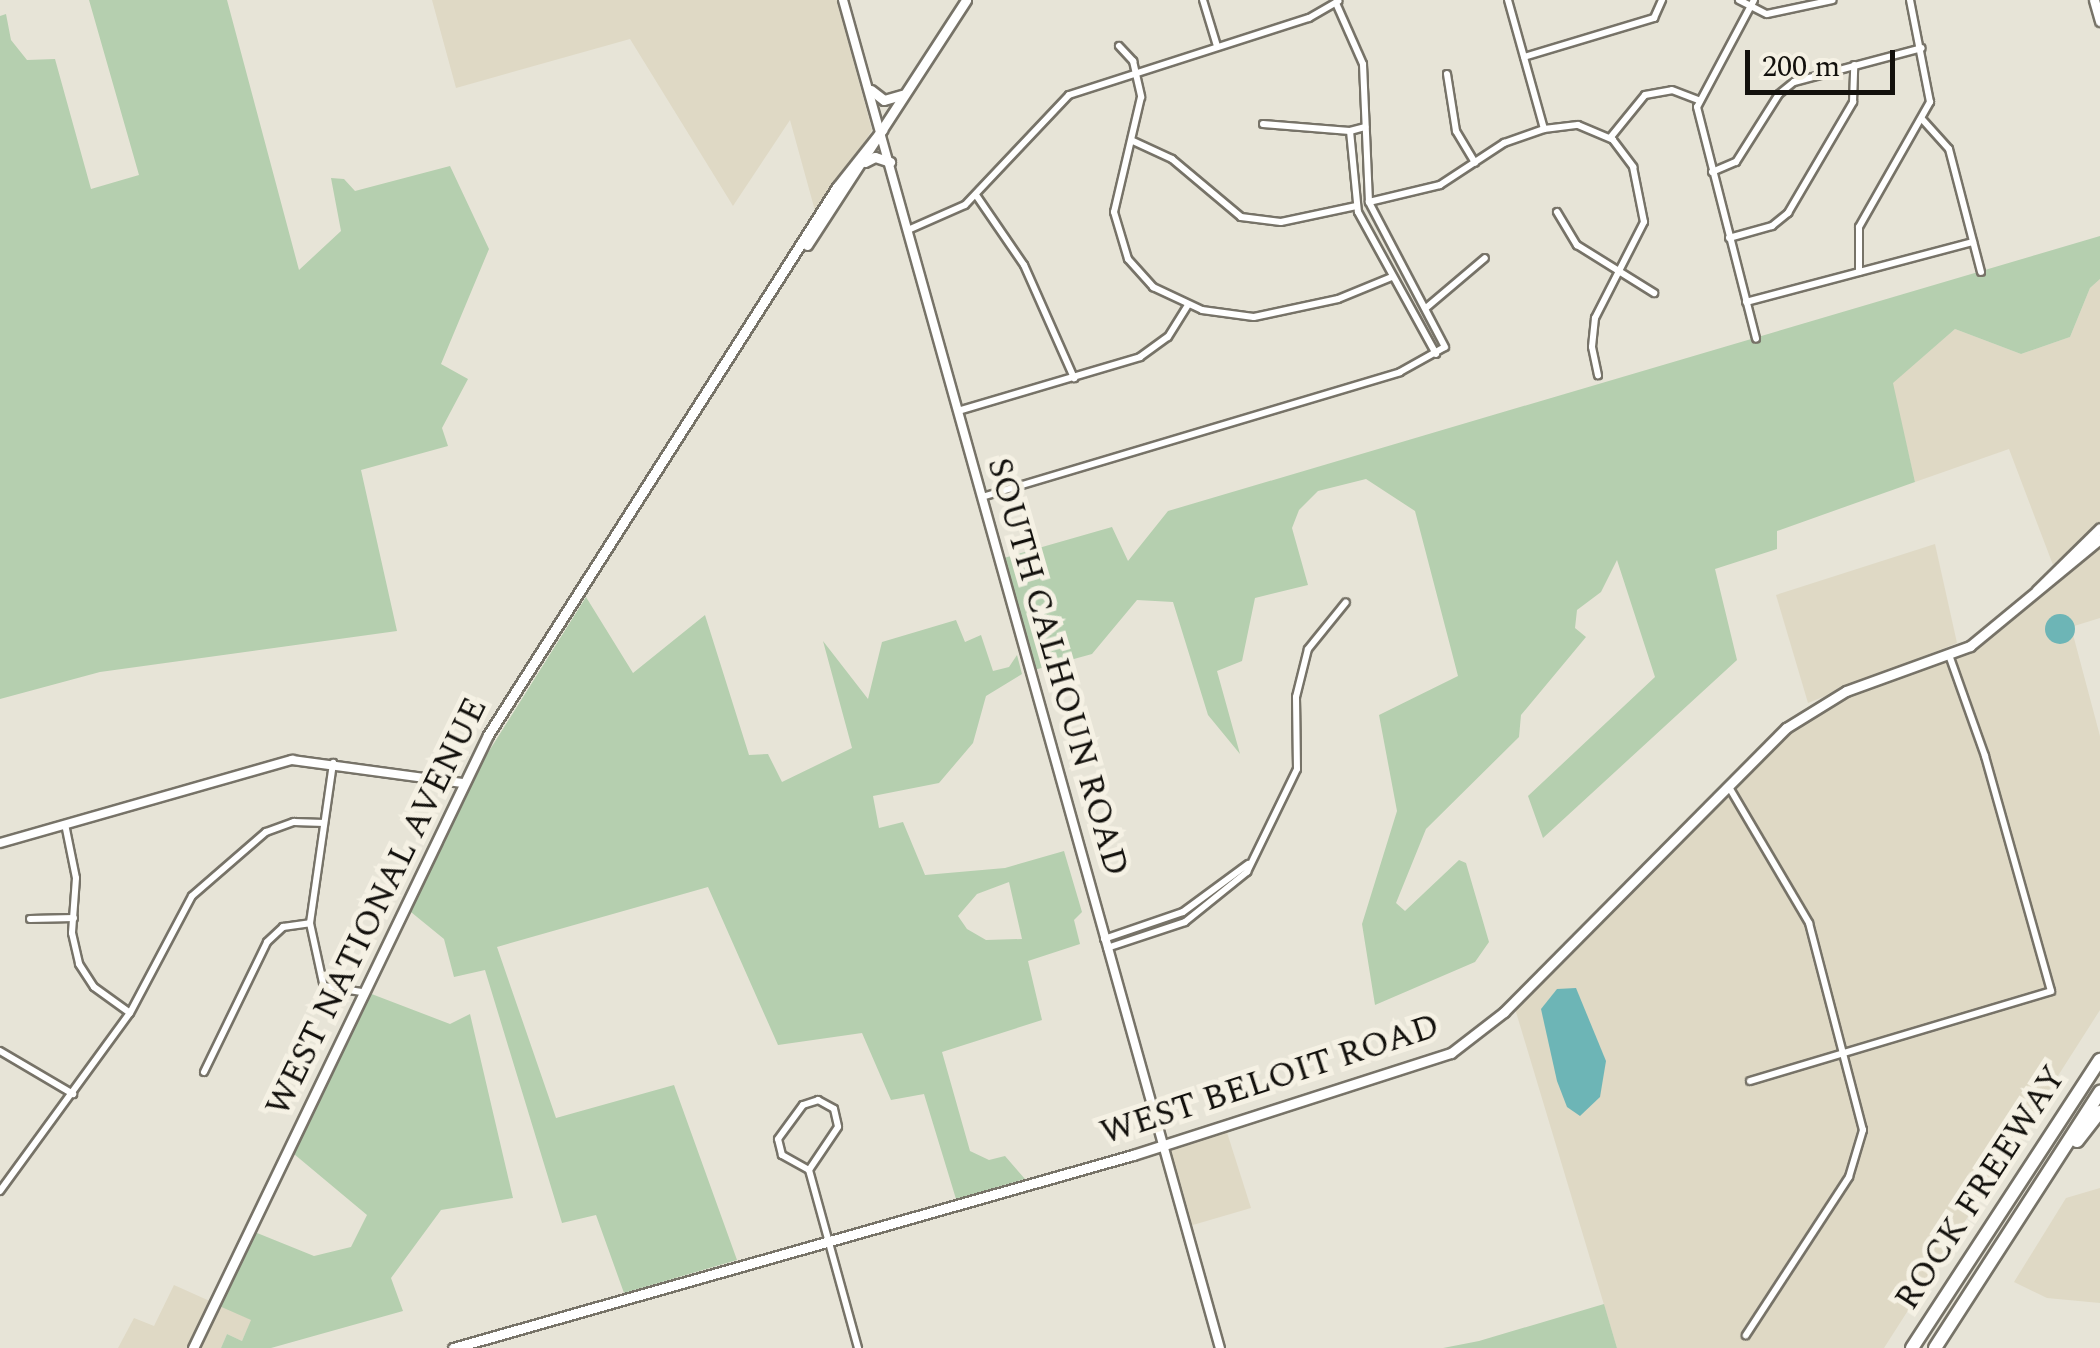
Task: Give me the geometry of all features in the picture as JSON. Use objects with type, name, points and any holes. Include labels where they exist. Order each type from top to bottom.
[{"type":"highway","name":"ROCK FREEWAY","points":[[1912,1348],[2100,1060]]},
{"type":"highway","name":"ROCK FREEWAY","points":[[1935,1348],[2100,1092]]},
{"type":"highway","points":[[2023,1209],[2100,1112]]},
{"type":"main road","name":"WEST NATIONAL AVENUE","points":[[800,253],[863,164],[966,0]]},
{"type":"main road","points":[[2094,0],[2100,20]]},
{"type":"main road","points":[[871,90],[886,100],[905,94]]},
{"type":"main road","name":"WEST NATIONAL AVENUE","points":[[193,1348],[462,783],[868,140],[882,130]]},
{"type":"main road","points":[[863,164],[875,156],[890,162]]},
{"type":"main road","name":"WEST BELOIT ROAD","points":[[2026,603],[2100,528]]},
{"type":"main road","name":"WEST BELOIT ROAD","points":[[452,1348],[1163,1144],[1428,1063],[1464,1045],[1786,728],[1824,701],[1949,655],[2026,603],[2100,539]]},
{"type":"street","name":"SOUTH CALHOUN ROAD","points":[[843,0],[1220,1348]]},
{"type":"street","points":[[1204,0],[1217,46]]},
{"type":"street","points":[[1508,0],[1544,129]]},
{"type":"street","points":[[1524,58],[1649,20],[1660,12],[1662,0]]},
{"type":"street","points":[[1739,0],[1776,14],[1833,0]]},
{"type":"street","points":[[1860,272],[1854,250],[1859,227],[1922,120],[1932,88],[1910,0]]},
{"type":"street","points":[[908,230],[950,214],[976,195],[1058,102],[1136,70],[1217,46],[1338,1],[1363,64],[1370,202],[1445,341],[1439,352],[1400,372],[982,497]]},
{"type":"street","points":[[1752,4],[1698,100],[1712,172],[1756,340]]},
{"type":"street","points":[[1118,46],[1136,70],[1140,114],[1115,195],[1122,246],[1153,287],[1188,305],[1229,316],[1280,314],[1392,276]]},
{"type":"street","points":[[1712,172],[1741,156],[1786,87],[1922,48]]},
{"type":"street","points":[[1729,238],[1772,226],[1788,213],[1852,102],[1854,65]]},
{"type":"street","points":[[1447,74],[1456,131],[1475,163]]},
{"type":"street","points":[[1610,138],[1645,95],[1672,90],[1698,100]]},
{"type":"street","points":[[1922,120],[1946,142],[1981,272]]},
{"type":"street","points":[[1263,124],[1350,131],[1365,127]]},
{"type":"street","points":[[1370,202],[1440,185],[1544,129],[1578,126],[1610,138],[1632,167],[1644,210],[1641,236],[1593,328],[1598,375]]},
{"type":"street","points":[[1350,131],[1356,206],[1392,276],[1439,352]]},
{"type":"street","points":[[1133,141],[1172,159],[1241,217],[1281,222],[1356,206]]},
{"type":"street","points":[[976,195],[1024,265],[1074,378]]},
{"type":"street","points":[[1557,212],[1572,241],[1654,293]]},
{"type":"street","points":[[1746,302],[1973,242]]},
{"type":"street","points":[[1426,308],[1484,258]]},
{"type":"street","points":[[958,411],[1074,378],[1156,347],[1188,305]]},
{"type":"street","points":[[1106,944],[1185,922],[1221,897],[1248,864],[1284,806],[1297,770],[1296,697],[1308,649],[1346,602]]},
{"type":"street","points":[[1750,1082],[2051,991],[1988,765],[1949,655]]},
{"type":"street","points":[[0,843],[280,762],[333,762],[462,783]]},
{"type":"street","points":[[333,762],[310,923],[324,989],[362,992]]},
{"type":"street","points":[[1729,787],[1804,911],[1862,1121],[1858,1160],[1746,1334]]},
{"type":"street","points":[[0,1191],[130,1013],[180,912],[201,887],[277,826],[324,822]]},
{"type":"street","points":[[65,824],[76,878],[74,918],[83,972],[130,1013]]},
{"type":"street","points":[[1106,944],[1180,913],[1248,864]]},
{"type":"street","points":[[1215,889],[1221,897]]},
{"type":"street","points":[[1180,913],[1185,922]]},
{"type":"street","points":[[30,919],[74,918]]},
{"type":"street","points":[[204,1072],[267,942],[283,927],[310,923]]},
{"type":"street","points":[[0,1050],[73,1094]]},
{"type":"street","points":[[809,1170],[838,1127],[834,1109],[818,1100],[803,1104],[778,1139],[782,1154],[809,1170],[858,1348]]},
{"type":"shaded area","points":[[432,0],[837,0],[872,130],[817,218],[790,120],[733,206],[630,39],[456,88]]},
{"type":"shaded area","points":[[2100,279],[2100,522],[2053,565],[2009,449],[1915,482],[1892,383],[1955,329],[2021,354],[2070,337],[2090,288]]},
{"type":"shaded area","points":[[2100,534],[2100,618],[2071,627],[2100,736],[2100,1010],[1884,1348],[1617,1348],[1513,1002],[1786,728],[1824,701],[1970,646]]},
{"type":"shaded area","points":[[1935,544],[1957,643],[1808,703],[1776,595]]},
{"type":"shaded area","points":[[1224,1123],[1251,1208],[1186,1227],[1163,1144]]},
{"type":"shaded area","points":[[2100,1188],[2100,1303],[2047,1298],[2014,1282],[2066,1198]]},
{"type":"shaded area","points":[[174,1285],[252,1320],[242,1341],[227,1334],[221,1348],[118,1348],[134,1318],[154,1326]]},
{"type":"green space","points":[[89,0],[227,0],[299,270],[341,231],[331,178],[344,179],[355,191],[450,166],[489,249],[441,364],[468,379],[442,428],[448,446],[361,470],[397,631],[100,672],[0,699],[0,16],[6,14],[11,40],[27,60],[55,59],[91,189],[139,175]]},
{"type":"green space","points":[[2100,236],[2100,279],[2090,288],[2070,337],[2021,354],[1955,329],[1893,383],[1915,482],[1777,531],[1777,549],[1715,569],[1737,660],[1543,838],[1528,796],[1655,677],[1617,560],[1601,592],[1577,610],[1575,628],[1586,637],[1521,715],[1519,737],[1426,829],[1396,903],[1405,911],[1459,860],[1466,863],[1489,942],[1475,962],[1375,1005],[1362,924],[1397,811],[1379,715],[1458,676],[1415,511],[1366,479],[1318,491],[1299,510],[1292,528],[1308,585],[1255,598],[1242,661],[1217,671],[1240,754],[1208,715],[1173,602],[1137,600],[1092,654],[1034,670],[1004,558],[1112,527],[1128,561],[1168,511]]},
{"type":"green space","points":[[586,597],[633,673],[705,615],[749,755],[768,754],[782,782],[852,748],[823,641],[868,699],[882,642],[956,620],[965,642],[981,635],[993,671],[1009,667],[1017,655],[1022,674],[986,696],[973,743],[939,783],[873,796],[879,828],[903,822],[925,875],[1005,868],[1064,851],[1082,912],[1074,920],[1080,944],[1028,961],[1042,1020],[942,1052],[970,1151],[989,1160],[1005,1156],[1025,1179],[956,1199],[924,1094],[891,1100],[862,1033],[778,1045],[708,887],[497,947],[556,1118],[674,1085],[737,1260],[624,1293],[596,1215],[562,1223],[485,970],[454,977],[444,939],[406,908],[479,767]],"holes":[[[1009,882],[1022,939],[986,940],[967,929],[958,916],[977,894]]]},
{"type":"green space","points":[[369,993],[450,1024],[470,1014],[513,1198],[441,1210],[391,1278],[403,1311],[271,1348],[221,1348],[227,1334],[242,1341],[251,1320],[217,1305],[252,1231],[314,1256],[351,1247],[367,1215],[294,1154]]},
{"type":"green space","points":[[1604,1304],[1617,1348],[1443,1348],[1479,1341]]},
{"type":"water","points":[[2060,614],[2074,623],[2075,629],[2066,643],[2060,644],[2046,635],[2045,629],[2054,615]]},
{"type":"water","points":[[1576,988],[1606,1061],[1600,1097],[1580,1116],[1567,1107],[1557,1081],[1541,1009],[1557,989]]}]
